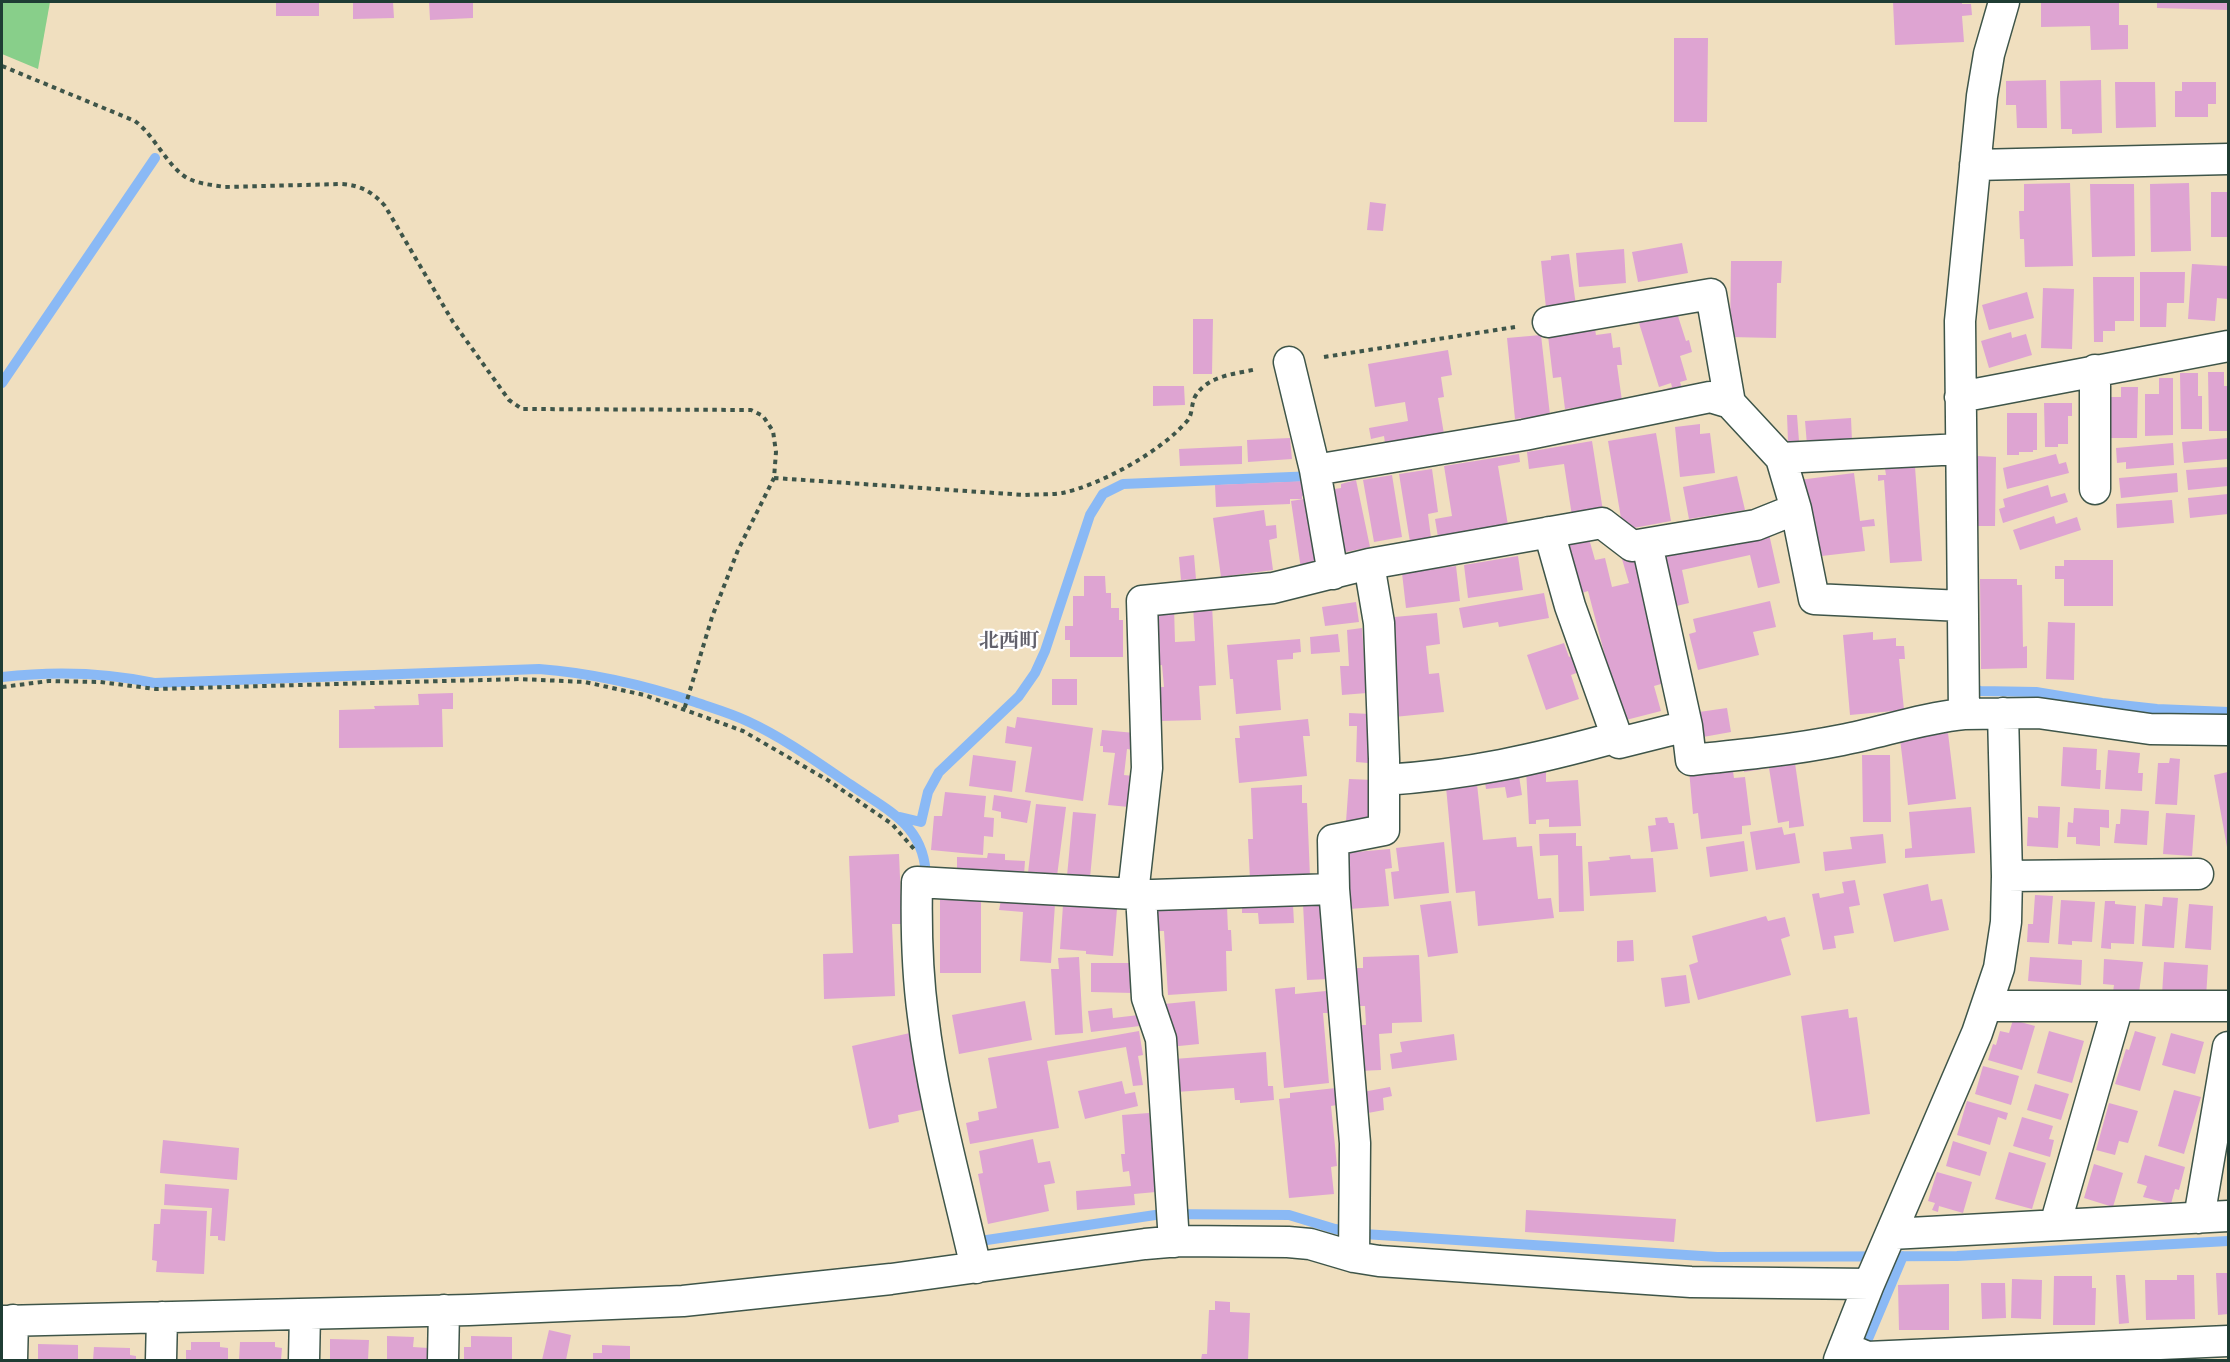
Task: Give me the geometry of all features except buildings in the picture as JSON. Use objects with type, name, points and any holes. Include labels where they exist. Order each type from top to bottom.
[{"type":"street","points":[[1964,696],[1960,321],[1982,96],[1989,54],[2004,2]]},
{"type":"street","points":[[1975,165],[2229,159]]},
{"type":"street","points":[[1548,322],[1711,294],[1730,402],[1781,458],[1786,513],[1814,599],[1962,606]]},
{"type":"street","points":[[1960,397],[2229,346]]},
{"type":"street","points":[[1289,362],[1316,478],[1333,574]]},
{"type":"street","points":[[2095,370],[2095,489]]},
{"type":"street","points":[[1316,478],[1710,397],[1730,402]]},
{"type":"street","points":[[1781,458],[1961,448]]},
{"type":"street","points":[[1173,1224],[1161,1039],[1147,998],[1137,894],[1147,768],[1142,601],[1273,588],[1369,564],[1602,523],[1632,546],[1756,525],[1786,513]]},
{"type":"street","points":[[1549,532],[1570,606],[1619,743],[1687,726]]},
{"type":"street","points":[[1647,544],[1687,726],[1691,760],[1764,753],[1843,740],[1919,721],[1964,696]]},
{"type":"street","points":[[1354,1242],[1355,1143],[1334,890],[1333,840],[1384,830],[1379,623],[1369,564]]},
{"type":"street","points":[[1964,696],[2003,713],[2038,713],[2150,729],[2229,730]]},
{"type":"street","points":[[2003,713],[2007,876],[2006,922],[2000,968],[1987,1006],[1869,1284],[1850,1355],[2035,1355],[2229,1342],[2222,1360]]},
{"type":"street","points":[[1384,780],[1437,777],[1490,768],[1554,755],[1617,737]]},
{"type":"street","points":[[2007,876],[2198,874]]},
{"type":"street","points":[[976,1268],[940,1112],[923,1016],[916,927],[923,883],[1137,894],[1334,890]]},
{"type":"street","points":[[1987,1006],[2229,1006]]},
{"type":"street","points":[[2055,1225],[2118,1006]]},
{"type":"street","points":[[2199,1218],[2229,1047]]},
{"type":"street","points":[[1891,1234],[2229,1216]]},
{"type":"street","points":[[12,1360],[7,1320],[304,1314],[683,1301],[976,1268],[1173,1224],[1288,1242],[1310,1244],[1354,1242],[1379,1262],[1691,1282],[1869,1284]]},
{"type":"street","points":[[443,1360],[444,1310]]},
{"type":"street","points":[[304,1314],[304,1360]]},
{"type":"street","points":[[161,1360],[162,1317]]},
{"type":"path","points":[[2,66],[135,121],[147,131],[186,177],[206,185],[225,187],[341,184],[354,185],[374,194],[386,206],[453,322],[508,400],[522,409],[752,410],[763,416],[773,431],[776,452],[774,478],[738,550],[712,617],[684,710]]},
{"type":"path","points":[[774,478],[1025,495],[1060,494],[1101,480],[1130,465],[1170,438],[1190,418],[1195,396],[1210,380],[1289,362],[1548,322]]},
{"type":"path","points":[[2,687],[49,681],[100,682],[156,689],[519,679],[585,681],[644,695],[743,730],[826,779],[892,824],[914,847],[923,883]]},
{"type":"green space","points":[[2,2],[50,2],[38,69],[2,54]]},
{"type":"waterway","points":[[2,383],[155,158]]},
{"type":"waterway","points":[[900,817],[921,822],[928,792],[939,772],[1019,696],[1035,673],[1045,651],[1090,515],[1103,494],[1123,484],[1315,476]]},
{"type":"waterway","points":[[2,677],[78,674],[154,683],[539,669],[579,673],[637,685],[734,716],[761,728],[879,804],[903,822],[913,833],[920,846],[926,880]]},
{"type":"waterway","points":[[1966,686],[1980,691],[2036,692],[2157,709],[2228,712]]},
{"type":"waterway","points":[[978,1235],[980,1241],[1162,1214],[1289,1215],[1335,1229],[1364,1234],[1717,1257],[1957,1256],[2228,1241]]},
{"type":"waterway","points":[[1862,1353],[1903,1256]]},
{"type":"district","name":"北西町","points":[[1009,643]]}]
